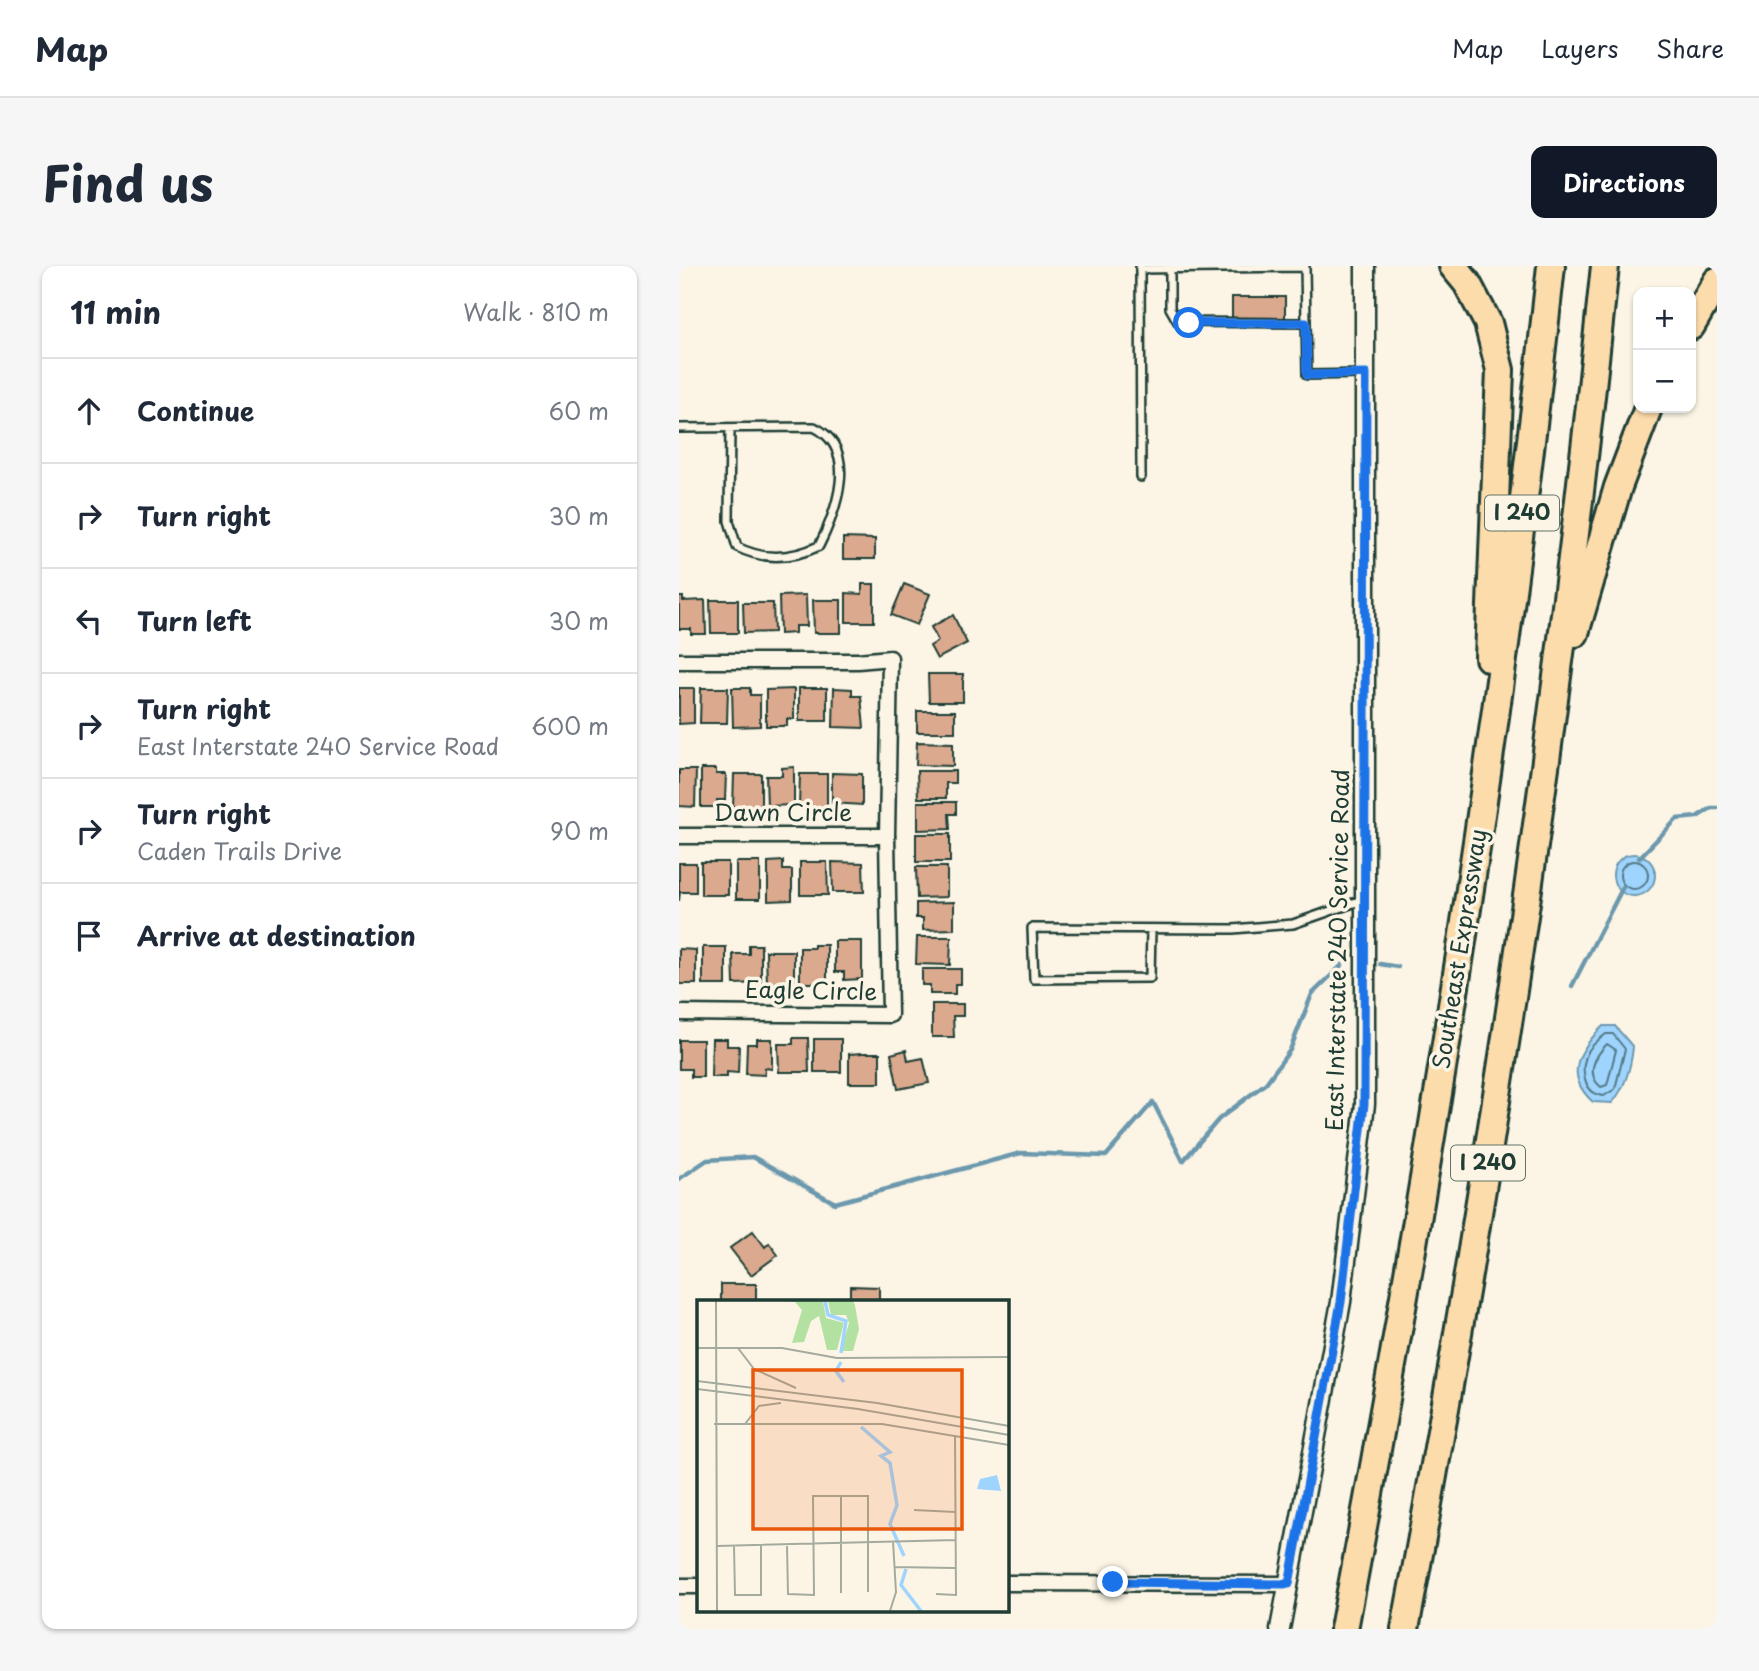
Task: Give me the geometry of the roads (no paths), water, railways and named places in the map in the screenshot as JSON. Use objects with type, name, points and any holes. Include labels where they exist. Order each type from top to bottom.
[{"type":"highway","points":[[1453,266],[1467,284],[1488,323],[1500,370],[1501,395],[1489,618],[1489,759]]},
{"type":"highway","name":"Southeast Expressway","points":[[1344,1629],[1429,1153],[1489,759],[1551,266]]},
{"type":"highway","name":"I 240","points":[[1405,1629],[1473,1256],[1555,695],[1605,266]]},
{"type":"highway","points":[[1696,317],[1717,281]]},
{"type":"highway","points":[[1555,695],[1618,488],[1647,413]]},
{"type":"street","name":"East Interstate 240 Service Road","points":[[1280,1629],[1341,1302],[1364,1104],[1365,266]]},
{"type":"street","points":[[679,662],[858,661],[890,658],[887,836]]},
{"type":"street","name":"Dawn Circle","points":[[679,836],[887,836]]},
{"type":"street","name":"Eagle Circle","points":[[679,1013],[890,1015],[887,836]]},
{"type":"street","points":[[1008,1583],[1289,1584]]},
{"type":"street","points":[[679,1586],[697,1586]]},
{"type":"lane","points":[[1140,477],[1140,267],[1305,267],[1307,375],[1366,374]]},
{"type":"lane","points":[[1170,268],[1170,308],[1178,322],[1306,323]]},
{"type":"lane","points":[[679,428],[814,427],[831,441],[838,453],[841,489],[819,545],[796,557],[748,553],[737,547],[729,521],[730,428]]},
{"type":"lane","points":[[1151,929],[1150,978],[1034,979],[1032,928],[1233,929],[1293,924],[1366,899]]},
{"type":"water","points":[[1634,854],[1649,860],[1655,875],[1649,890],[1634,896],[1619,890],[1613,875],[1619,860]]},
{"type":"water","points":[[1603,1026],[1615,1026],[1633,1047],[1627,1077],[1612,1103],[1593,1102],[1584,1092],[1577,1072],[1581,1053]]},
{"type":"waterway","points":[[1639,858],[1677,819],[1697,817],[1711,808],[1717,808]]},
{"type":"waterway","points":[[1572,986],[1623,887]]},
{"type":"waterway","points":[[1380,964],[1398,967]]},
{"type":"waterway","points":[[679,1179],[707,1160],[753,1157],[835,1203],[1021,1153],[1106,1156],[1153,1102],[1183,1161],[1219,1119],[1266,1083],[1290,1050],[1312,994],[1342,965]]}]
